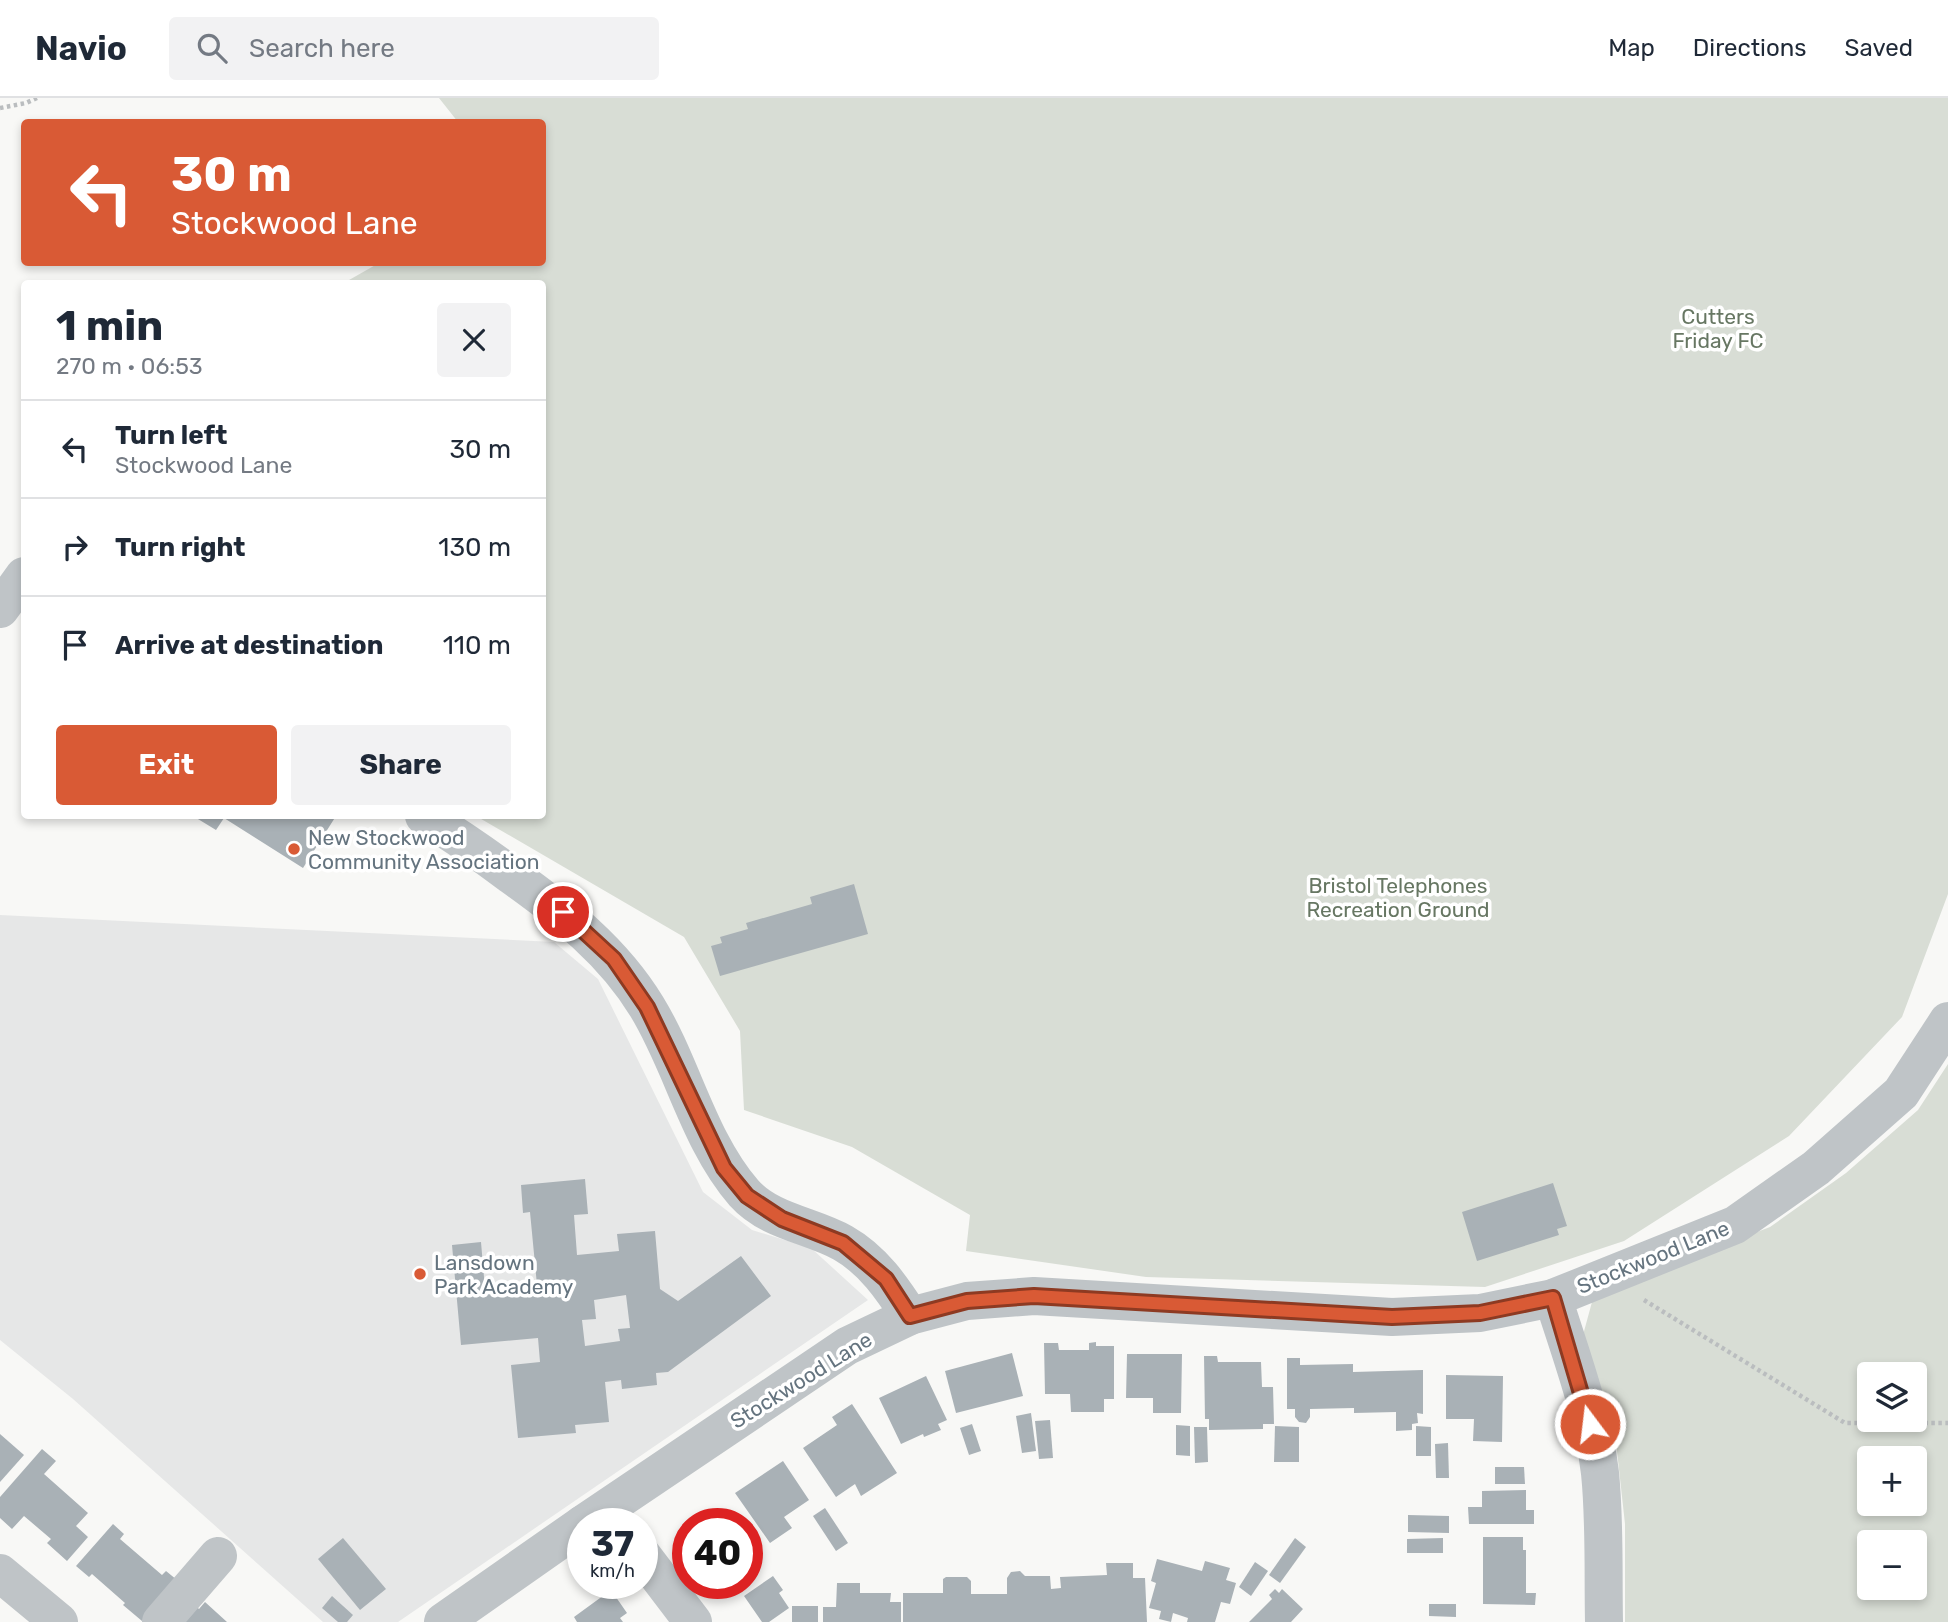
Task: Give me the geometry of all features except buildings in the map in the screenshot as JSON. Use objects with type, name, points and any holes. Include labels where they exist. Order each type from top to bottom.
[{"type":"street","points":[[0,609],[21,580]]},
{"type":"street","points":[[429,819],[456,835],[563,912],[614,959],[647,1007],[724,1168],[747,1196],[782,1219],[843,1243],[886,1279],[910,1316]]},
{"type":"street","name":"Stockwood Lane","points":[[615,1508],[847,1346],[910,1316],[967,1301],[1034,1296],[1392,1317],[1480,1313],[1553,1298],[1735,1224],[1816,1168],[1901,1093],[1948,1021]]},
{"type":"street","points":[[1553,1298],[1581,1388],[1600,1473],[1604,1622]]},
{"type":"street","name":"Stockwood Lane","points":[[443,1622],[567,1540]]},
{"type":"street","points":[[161,1622],[218,1556]]},
{"type":"street","points":[[0,1573],[59,1622]]},
{"type":"street","points":[[658,1576],[693,1622]]},
{"type":"path","points":[[0,108],[37,98]]},
{"type":"path","points":[[1606,1276],[1844,1423],[1948,1423]]},
{"type":"shaded area","name":"Lansdown Park Academy","points":[[0,915],[554,942],[598,979],[703,1192],[752,1230],[811,1248],[868,1300],[398,1622],[323,1622],[73,1399],[0,1340]]},
{"type":"green space","points":[[439,98],[1948,98],[1948,894],[1902,1017],[1789,1136],[1624,1241],[1485,1287],[1146,1277],[966,1251],[970,1215],[852,1147],[744,1110],[740,1031],[684,937],[481,819],[546,819],[546,280],[349,280],[374,266],[546,266],[546,119],[456,119]]},
{"type":"green space","points":[[1948,1064],[1948,1622],[1625,1622],[1625,1524],[1616,1442],[1583,1335],[1592,1302],[1633,1280],[1770,1227],[1846,1173],[1918,1110]]},
{"type":"place","name":"New Stockwood Community Association","points":[[294,849]]},
{"type":"place","name":"Lansdown Park Academy","points":[[420,1274]]},
{"type":"route","points":[[563,912],[614,959],[647,1007],[724,1168],[747,1196],[782,1219],[843,1243],[886,1279],[910,1316],[967,1301],[1034,1296],[1392,1317],[1480,1313],[1553,1298],[1590,1424]]},
{"type":"park label","name":"Cutters Friday FC","points":[[1718,328]]},
{"type":"park label","name":"Bristol Telephones Recreation Ground","points":[[1398,897]]}]
